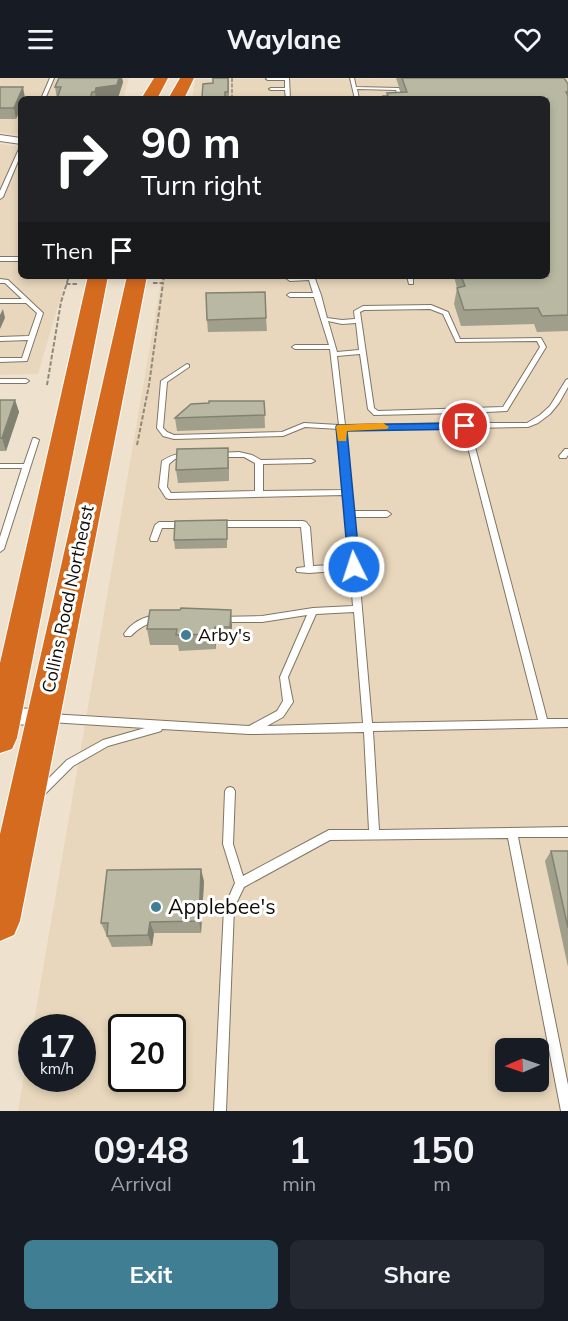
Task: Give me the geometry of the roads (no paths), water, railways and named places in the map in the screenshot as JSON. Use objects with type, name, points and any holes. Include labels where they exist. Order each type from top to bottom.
[{"type":"highway","points":[[151,96],[161,78]]},
{"type":"highway","points":[[178,96],[187,78]]},
{"type":"highway","name":"Collins Road Northeast","points":[[2,723],[89,280]]},
{"type":"highway","name":"Collins Road Northeast","points":[[0,921],[43,717],[144,280]]},
{"type":"street","points":[[0,138],[18,141]]},
{"type":"street","points":[[2,723],[43,717]]},
{"type":"lane","points":[[44,96],[52,78]]},
{"type":"lane","points":[[268,79],[287,78],[288,96]]},
{"type":"lane","points":[[352,78],[356,96]]},
{"type":"lane","points":[[354,88],[398,89],[400,96]]},
{"type":"lane","points":[[271,89],[288,89]]},
{"type":"lane","points":[[0,196],[18,156]]},
{"type":"lane","points":[[0,173],[10,173]]},
{"type":"lane","points":[[0,259],[18,259]]},
{"type":"lane","points":[[312,279],[333,350],[350,514],[368,728],[374,832]]},
{"type":"lane","points":[[0,281],[6,281],[40,313],[25,360],[0,360]]},
{"type":"lane","points":[[290,296],[318,295]]},
{"type":"lane","points":[[0,302],[27,301]]},
{"type":"lane","points":[[431,307],[446,313],[458,341],[539,339],[543,347],[505,409],[376,413],[371,409],[357,311],[363,308],[386,308],[431,307]]},
{"type":"lane","points":[[325,319],[342,322],[358,321]]},
{"type":"lane","points":[[0,339],[32,338]]},
{"type":"lane","points":[[295,347],[363,352]]},
{"type":"lane","points":[[187,366],[164,381],[160,428],[165,434],[174,437],[283,434],[304,425],[341,427],[528,425],[544,418],[554,406],[568,381]]},
{"type":"lane","points":[[0,381],[26,381]]},
{"type":"lane","points":[[462,411],[544,724]]},
{"type":"lane","points":[[0,549],[36,440]]},
{"type":"lane","points":[[209,455],[245,454],[259,462],[311,460]]},
{"type":"lane","points":[[197,456],[173,456],[165,463],[163,488],[169,496],[348,492]]},
{"type":"lane","points":[[259,462],[259,493]]},
{"type":"lane","points":[[0,466],[27,466]]},
{"type":"lane","points":[[350,514],[387,514]]},
{"type":"lane","points":[[206,524],[303,524],[306,527],[305,570],[354,567]]},
{"type":"lane","points":[[154,539],[159,525],[194,525]]},
{"type":"lane","points":[[205,619],[262,619],[313,611],[357,609]]},
{"type":"lane","points":[[249,730],[280,714],[288,702],[284,677],[313,611]]},
{"type":"lane","points":[[128,634],[148,618],[171,618]]},
{"type":"lane","points":[[43,717],[249,730],[568,723]]},
{"type":"lane","points":[[17,841],[42,789],[70,763],[106,743],[166,726]]},
{"type":"lane","points":[[230,790],[228,844],[240,884]]},
{"type":"lane","points":[[220,1111],[229,908],[240,884],[329,835],[374,832],[568,832]]},
{"type":"lane","points":[[512,832],[567,1111]]},
{"type":"place","name":"Arby's","points":[[186,635]]},
{"type":"place","name":"Applebee's","points":[[156,907]]}]
